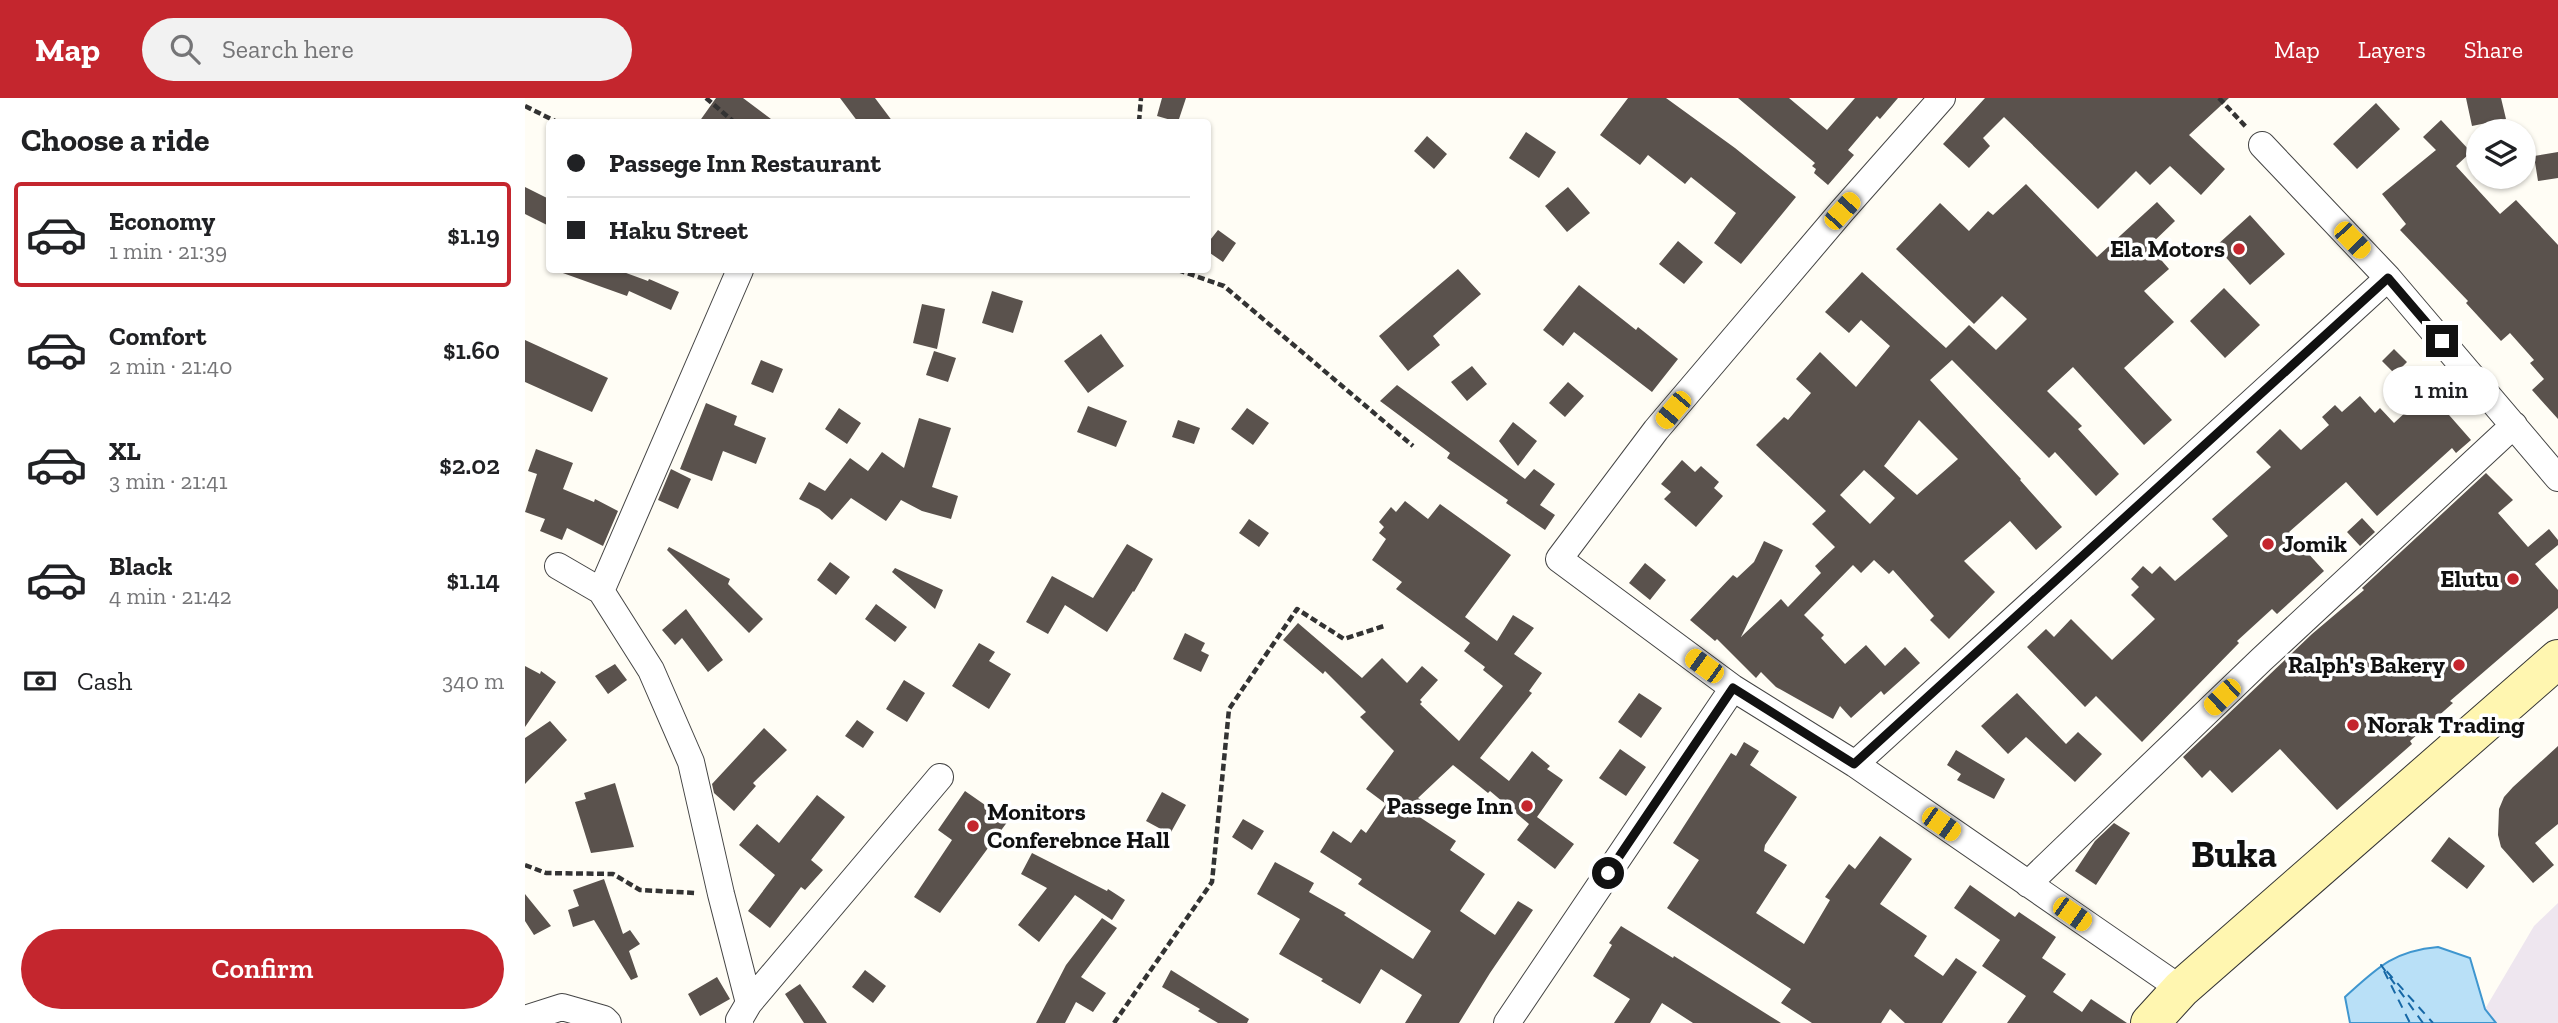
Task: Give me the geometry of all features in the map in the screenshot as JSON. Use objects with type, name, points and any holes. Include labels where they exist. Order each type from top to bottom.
[{"type":"main road","points":[[2150,1023],[2181,989],[2558,659]]},
{"type":"street","points":[[1942,98],[1842,211],[1657,430],[1559,559],[1733,688],[1854,764],[2181,989]]},
{"type":"street","points":[[2257,138],[2388,278],[2558,478]]},
{"type":"street","points":[[601,591],[739,273]]},
{"type":"street","points":[[1854,764],[2388,278]]},
{"type":"street","points":[[2028,884],[2261,660],[2514,425]]},
{"type":"street","points":[[558,566],[601,591],[651,670],[691,762],[721,894],[739,1017]]},
{"type":"street","points":[[1507,1023],[1733,688]]},
{"type":"street","points":[[739,1017],[940,777]]},
{"type":"street","points":[[525,1019],[562,1007],[604,1019],[608,1023]]},
{"type":"path","points":[[706,98],[730,119]]},
{"type":"path","points":[[1139,119],[1141,98]]},
{"type":"path","points":[[2219,98],[2257,138]]},
{"type":"path","points":[[525,106],[551,119]]},
{"type":"path","points":[[1187,273],[1224,286],[1413,446]]},
{"type":"path","points":[[1114,1023],[1212,882],[1229,709],[1282,631],[1297,609],[1344,639],[1384,626]]},
{"type":"path","points":[[525,864],[546,873],[613,874],[640,890],[721,894]]},
{"type":"shaded area","points":[[2558,903],[2558,1023],[2496,1023],[2485,1009],[2534,926]]},
{"type":"water","points":[[2438,947],[2470,958],[2485,1009],[2496,1023],[2350,1023],[2345,997],[2367,978],[2397,957]]},
{"type":"building","points":[[716,98],[743,98],[771,119],[701,119]]},
{"type":"building","points":[[840,98],[875,98],[891,119],[856,119]]},
{"type":"building","points":[[1162,98],[1186,98],[1179,119],[1157,116]]},
{"type":"building","points":[[1628,98],[1666,98],[1796,197],[1741,264],[1714,243],[1736,213],[1691,177],[1685,184],[1648,155],[1640,165],[1600,135]]},
{"type":"building","points":[[1738,98],[1789,98],[1827,130],[1855,98],[1898,98],[1880,119],[1877,116],[1848,150],[1854,155],[1828,185],[1814,173],[1816,169],[1812,166],[1815,163]]},
{"type":"building","points":[[1985,98],[2229,98],[2189,135],[2225,169],[2201,195],[2170,166],[2150,185],[2136,171],[2098,209],[2004,117],[1983,138],[1990,146],[1969,168],[1943,144]]},
{"type":"building","points":[[2466,98],[2501,98],[2506,119],[2470,119]]},
{"type":"building","points":[[2376,103],[2400,129],[2357,169],[2333,144]]},
{"type":"building","points":[[2441,120],[2466,147],[2466,157],[2456,166],[2466,177],[2466,189],[2477,189],[2500,214],[2516,200],[2558,245],[2558,419],[2532,390],[2544,379],[2530,363],[2534,360],[2510,333],[2501,341],[2466,303],[2468,301],[2400,230],[2406,224],[2382,194],[2436,150],[2423,137]]},
{"type":"building","points":[[1526,132],[1556,152],[1539,178],[1509,158]]},
{"type":"building","points":[[1427,136],[1447,154],[1434,169],[1414,151]]},
{"type":"building","points":[[2558,152],[2558,178],[2538,181],[2536,156]]},
{"type":"building","points":[[2026,184],[2097,257],[2157,202],[2175,221],[2149,246],[2169,269],[2144,291],[2174,322],[2124,368],[2172,420],[2144,445],[2073,367],[2047,391],[2082,426],[2078,429],[2119,474],[2096,496],[2055,452],[2049,458],[1952,360],[1930,380],[2062,527],[2036,550],[2010,521],[1964,561],[1995,592],[1949,639],[1930,620],[1934,616],[1893,570],[1889,574],[1874,560],[1861,573],[1853,565],[1804,615],[1824,635],[1821,638],[1845,664],[1866,645],[1885,666],[1905,647],[1920,663],[1884,695],[1881,691],[1851,718],[1840,706],[1833,719],[1776,687],[1761,672],[1756,678],[1717,639],[1715,641],[1690,620],[1733,575],[1737,578],[1754,562],[1764,541],[1783,550],[1741,637],[1781,599],[1788,607],[1821,573],[1815,566],[1835,547],[1812,524],[1826,511],[1756,445],[1784,417],[1788,420],[1811,393],[1796,379],[1820,352],[1856,387],[1890,346],[1861,320],[1849,333],[1825,312],[1862,272],[1946,348],[1969,325],[1996,350],[2027,319],[2002,296],[1974,324],[1896,249],[1940,203],[1969,231],[1988,211],[1993,215]],"holes":[[[1919,420],[1958,459],[1917,495],[1884,466]],[[1864,470],[1895,498],[1870,524],[1840,495]]]},
{"type":"building","points":[[525,187],[546,198],[546,224],[525,214]]},
{"type":"building","points":[[1568,187],[1590,213],[1567,232],[1545,206]]},
{"type":"building","points":[[2250,215],[2285,254],[2250,285],[2216,246]]},
{"type":"building","points":[[1218,230],[1236,243],[1223,262],[1211,254],[1211,239]]},
{"type":"building","points":[[1678,241],[1703,262],[1684,284],[1659,264]]},
{"type":"building","points":[[1458,269],[1481,294],[1433,336],[1440,345],[1408,371],[1379,336]]},
{"type":"building","points":[[563,273],[626,273],[679,292],[671,310],[629,291],[627,296]]},
{"type":"building","points":[[1579,285],[1678,359],[1652,392],[1574,332],[1563,346],[1543,330]]},
{"type":"building","points":[[2224,288],[2260,325],[2225,358],[2190,321]]},
{"type":"building","points":[[992,291],[1023,301],[1013,333],[982,323]]},
{"type":"building","points":[[922,304],[945,309],[937,349],[913,343]]},
{"type":"building","points":[[1101,334],[1124,366],[1088,393],[1064,361]]},
{"type":"building","points":[[525,340],[608,378],[592,412],[525,382]]},
{"type":"building","points":[[2394,349],[2407,362],[2395,374],[2382,361]]},
{"type":"building","points":[[934,351],[956,358],[948,382],[926,375]]},
{"type":"building","points":[[761,360],[783,369],[773,393],[751,384]]},
{"type":"building","points":[[1472,366],[1487,384],[1467,401],[1451,382]]},
{"type":"building","points":[[1568,382],[1584,396],[1565,417],[1549,403]]},
{"type":"building","points":[[1397,385],[1525,479],[1534,469],[1555,484],[1540,505],[1555,515],[1545,530],[1506,503],[1508,500],[1447,458],[1450,453],[1380,401]]},
{"type":"building","points":[[2424,395],[2439,410],[2442,407],[2471,440],[2456,453],[2452,448],[2377,516],[2346,482],[2289,532],[2324,571],[2277,614],[2272,609],[2237,641],[2239,643],[2142,742],[2096,696],[2085,707],[2027,647],[2046,629],[2054,637],[2071,619],[2112,660],[2155,619],[2131,595],[2139,587],[2131,579],[2143,566],[2152,574],[2160,566],[2175,581],[2228,536],[2212,519],[2271,467],[2256,452],[2280,429],[2301,450],[2329,425],[2322,417],[2335,405],[2342,412],[2360,396],[2375,413],[2380,408],[2394,423]]},
{"type":"building","points":[[706,403],[737,416],[734,425],[766,438],[756,464],[723,451],[712,481],[680,469]]},
{"type":"building","points":[[1088,406],[1127,421],[1116,447],[1077,432]]},
{"type":"building","points":[[839,408],[861,423],[847,444],[825,429]]},
{"type":"building","points":[[1247,408],[1269,423],[1253,445],[1231,429]]},
{"type":"building","points":[[919,418],[951,428],[932,487],[958,496],[951,519],[922,511],[901,500],[886,521],[851,498],[832,520],[819,509],[799,499],[809,482],[825,491],[850,458],[868,471],[882,452],[904,468]]},
{"type":"building","points":[[1178,420],[1200,428],[1194,444],[1172,437]]},
{"type":"building","points":[[1513,422],[1537,441],[1518,466],[1499,441]]},
{"type":"building","points":[[536,449],[573,463],[563,489],[594,502],[595,499],[618,511],[603,546],[567,528],[562,540],[540,531],[545,519],[525,512],[537,474],[528,471]]},
{"type":"building","points":[[1682,460],[1695,472],[1701,466],[1719,482],[1714,488],[1723,496],[1696,527],[1664,499],[1671,492],[1661,484]]},
{"type":"building","points":[[671,469],[691,479],[678,509],[658,500]]},
{"type":"building","points":[[2486,473],[2513,500],[2498,513],[2528,547],[2549,529],[2558,540],[2558,545],[2535,564],[2558,590],[2558,608],[2450,701],[2453,703],[2410,741],[2412,744],[2337,810],[2280,749],[2232,793],[2210,770],[2202,778],[2183,757]]},
{"type":"building","points":[[1405,501],[1428,519],[1440,504],[1511,555],[1465,617],[1497,641],[1513,615],[1534,628],[1514,654],[1542,673],[1529,691],[1532,693],[1480,758],[1509,781],[1532,751],[1550,766],[1547,769],[1563,780],[1537,817],[1574,844],[1555,869],[1517,840],[1529,824],[1490,791],[1488,793],[1453,765],[1418,798],[1427,804],[1418,816],[1456,841],[1450,850],[1485,874],[1460,911],[1495,935],[1518,901],[1533,910],[1459,1023],[1405,1023],[1422,995],[1381,969],[1360,1004],[1321,981],[1323,979],[1279,954],[1300,919],[1257,894],[1275,862],[1314,883],[1309,892],[1346,913],[1344,915],[1413,959],[1431,931],[1358,884],[1362,879],[1320,852],[1333,831],[1351,843],[1361,829],[1366,833],[1386,804],[1366,789],[1394,751],[1360,717],[1366,712],[1325,671],[1323,674],[1283,640],[1298,623],[1362,678],[1382,658],[1407,683],[1422,666],[1438,680],[1420,700],[1420,704],[1459,741],[1503,686],[1483,670],[1485,667],[1464,651],[1470,643],[1396,589],[1402,582],[1372,560],[1386,539],[1379,533],[1384,527],[1379,522],[1391,507],[1396,512]]},
{"type":"building","points":[[2362,518],[2375,532],[2360,546],[2347,532]]},
{"type":"building","points":[[1249,519],[1269,533],[1259,547],[1239,533]]},
{"type":"building","points":[[1127,544],[1153,559],[1107,632],[1065,605],[1048,634],[1026,622],[1052,576],[1093,598]]},
{"type":"building","points":[[669,547],[730,579],[728,584],[763,619],[749,633],[667,550]]},
{"type":"building","points":[[830,562],[850,577],[836,595],[817,580]]},
{"type":"building","points":[[1645,563],[1666,580],[1650,600],[1629,583]]},
{"type":"building","points":[[895,568],[943,590],[935,609],[892,572]]},
{"type":"building","points":[[876,604],[907,627],[895,642],[865,619]]},
{"type":"building","points":[[686,609],[723,660],[708,672],[682,638],[675,645],[662,630]]},
{"type":"building","points":[[1185,633],[1205,643],[1201,651],[1209,655],[1201,672],[1173,659]]},
{"type":"building","points":[[979,643],[995,652],[989,661],[1011,674],[989,709],[952,686]]},
{"type":"building","points":[[615,664],[627,680],[608,694],[595,676]]},
{"type":"building","points":[[525,666],[540,674],[541,671],[556,682],[525,727]]},
{"type":"building","points":[[904,680],[925,693],[907,722],[886,709]]},
{"type":"building","points":[[1639,693],[1662,708],[1641,738],[1618,722]]},
{"type":"building","points":[[2017,693],[2066,744],[2078,732],[2102,754],[2075,782],[2026,737],[2008,754],[1981,726]]},
{"type":"building","points":[[857,720],[874,732],[863,748],[845,736]]},
{"type":"building","points":[[550,721],[567,740],[525,784],[525,738]]},
{"type":"building","points":[[764,728],[787,750],[753,783],[756,786],[734,811],[714,793],[712,784]]},
{"type":"building","points":[[1744,742],[1759,751],[1750,765],[1797,797],[1765,845],[1764,851],[1787,865],[1756,913],[1804,944],[1830,900],[1825,897],[1849,864],[1855,869],[1880,836],[1912,859],[1880,904],[1927,936],[1914,956],[1943,976],[1956,958],[1977,972],[1942,1023],[1905,1023],[1890,1009],[1881,1023],[1812,1023],[1781,1003],[1791,989],[1667,908],[1699,860],[1673,843],[1731,753],[1736,756]]},
{"type":"building","points":[[2558,746],[2558,824],[2535,843],[2554,865],[2533,883],[2501,847],[2498,835],[2499,809],[2504,797],[2513,787]]},
{"type":"building","points":[[1620,749],[1646,767],[1626,796],[1599,778]]},
{"type":"building","points":[[1956,750],[2005,779],[1994,799],[1957,780],[1961,774],[1947,765]]},
{"type":"building","points":[[615,783],[634,847],[591,853],[575,802],[586,799],[584,793]]},
{"type":"building","points":[[965,791],[1008,821],[940,913],[914,897],[952,840],[938,830]]},
{"type":"building","points":[[1162,792],[1186,805],[1170,834],[1146,821]]},
{"type":"building","points":[[817,795],[845,817],[811,860],[823,870],[805,890],[801,887],[770,928],[748,911],[775,875],[739,845],[757,824],[779,843]]},
{"type":"building","points":[[1243,819],[1264,831],[1252,850],[1232,837]]},
{"type":"building","points":[[2114,823],[2130,833],[2096,885],[2075,871],[2095,841]]},
{"type":"building","points":[[2449,837],[2485,866],[2467,889],[2431,861]]},
{"type":"building","points":[[1032,853],[1107,891],[1108,889],[1125,900],[1112,920],[1075,895],[1039,942],[1018,925],[1047,888],[1021,874]]},
{"type":"building","points":[[604,879],[623,934],[630,930],[640,944],[629,951],[638,977],[631,980],[594,920],[573,927],[568,910],[579,906],[573,890]]},
{"type":"building","points":[[1970,885],[2015,917],[2019,912],[2056,937],[2042,958],[2066,974],[2053,992],[2082,1012],[2091,999],[2127,1023],[2007,1023],[2026,996],[1982,966],[2000,940],[1954,908]]},
{"type":"building","points":[[525,894],[551,926],[534,935],[525,921]]},
{"type":"building","points":[[1102,918],[1117,928],[1081,977],[1106,993],[1093,1012],[1076,1002],[1065,1023],[1036,1023],[1066,965]]},
{"type":"building","points":[[1621,926],[1781,1023],[1693,1023],[1662,1003],[1650,1023],[1614,1023],[1630,999],[1593,976],[1612,945],[1609,943]]},
{"type":"building","points":[[865,970],[886,986],[873,1003],[852,987]]},
{"type":"building","points":[[1171,970],[1249,1019],[1247,1023],[1218,1023],[1162,987]]},
{"type":"building","points":[[717,977],[730,999],[700,1016],[688,994]]},
{"type":"building","points":[[800,984],[827,1023],[804,1023],[785,994]]},
{"type":"ferry route","points":[[2423,1023],[2381,965],[2433,1023]]},
{"type":"ferry route","points":[[2384,971],[2410,1023]]},
{"type":"place","name":"Ela Motors","points":[[2239,249]]},
{"type":"place","name":"Jomik","points":[[2268,544]]},
{"type":"place","name":"Elutu","points":[[2513,579]]},
{"type":"place","name":"Ralph's Bakery","points":[[2459,665]]},
{"type":"place","name":"Norak Trading","points":[[2353,725]]},
{"type":"place","name":"Passege Inn","points":[[1527,806]]},
{"type":"place","name":"Monitors Conferebnce Hall","points":[[973,826]]},
{"type":"district","name":"Buka","points":[[2234,854]]},
{"type":"route","points":[[1608,873],[1733,688],[1854,764],[2388,278],[2442,341]]}]
